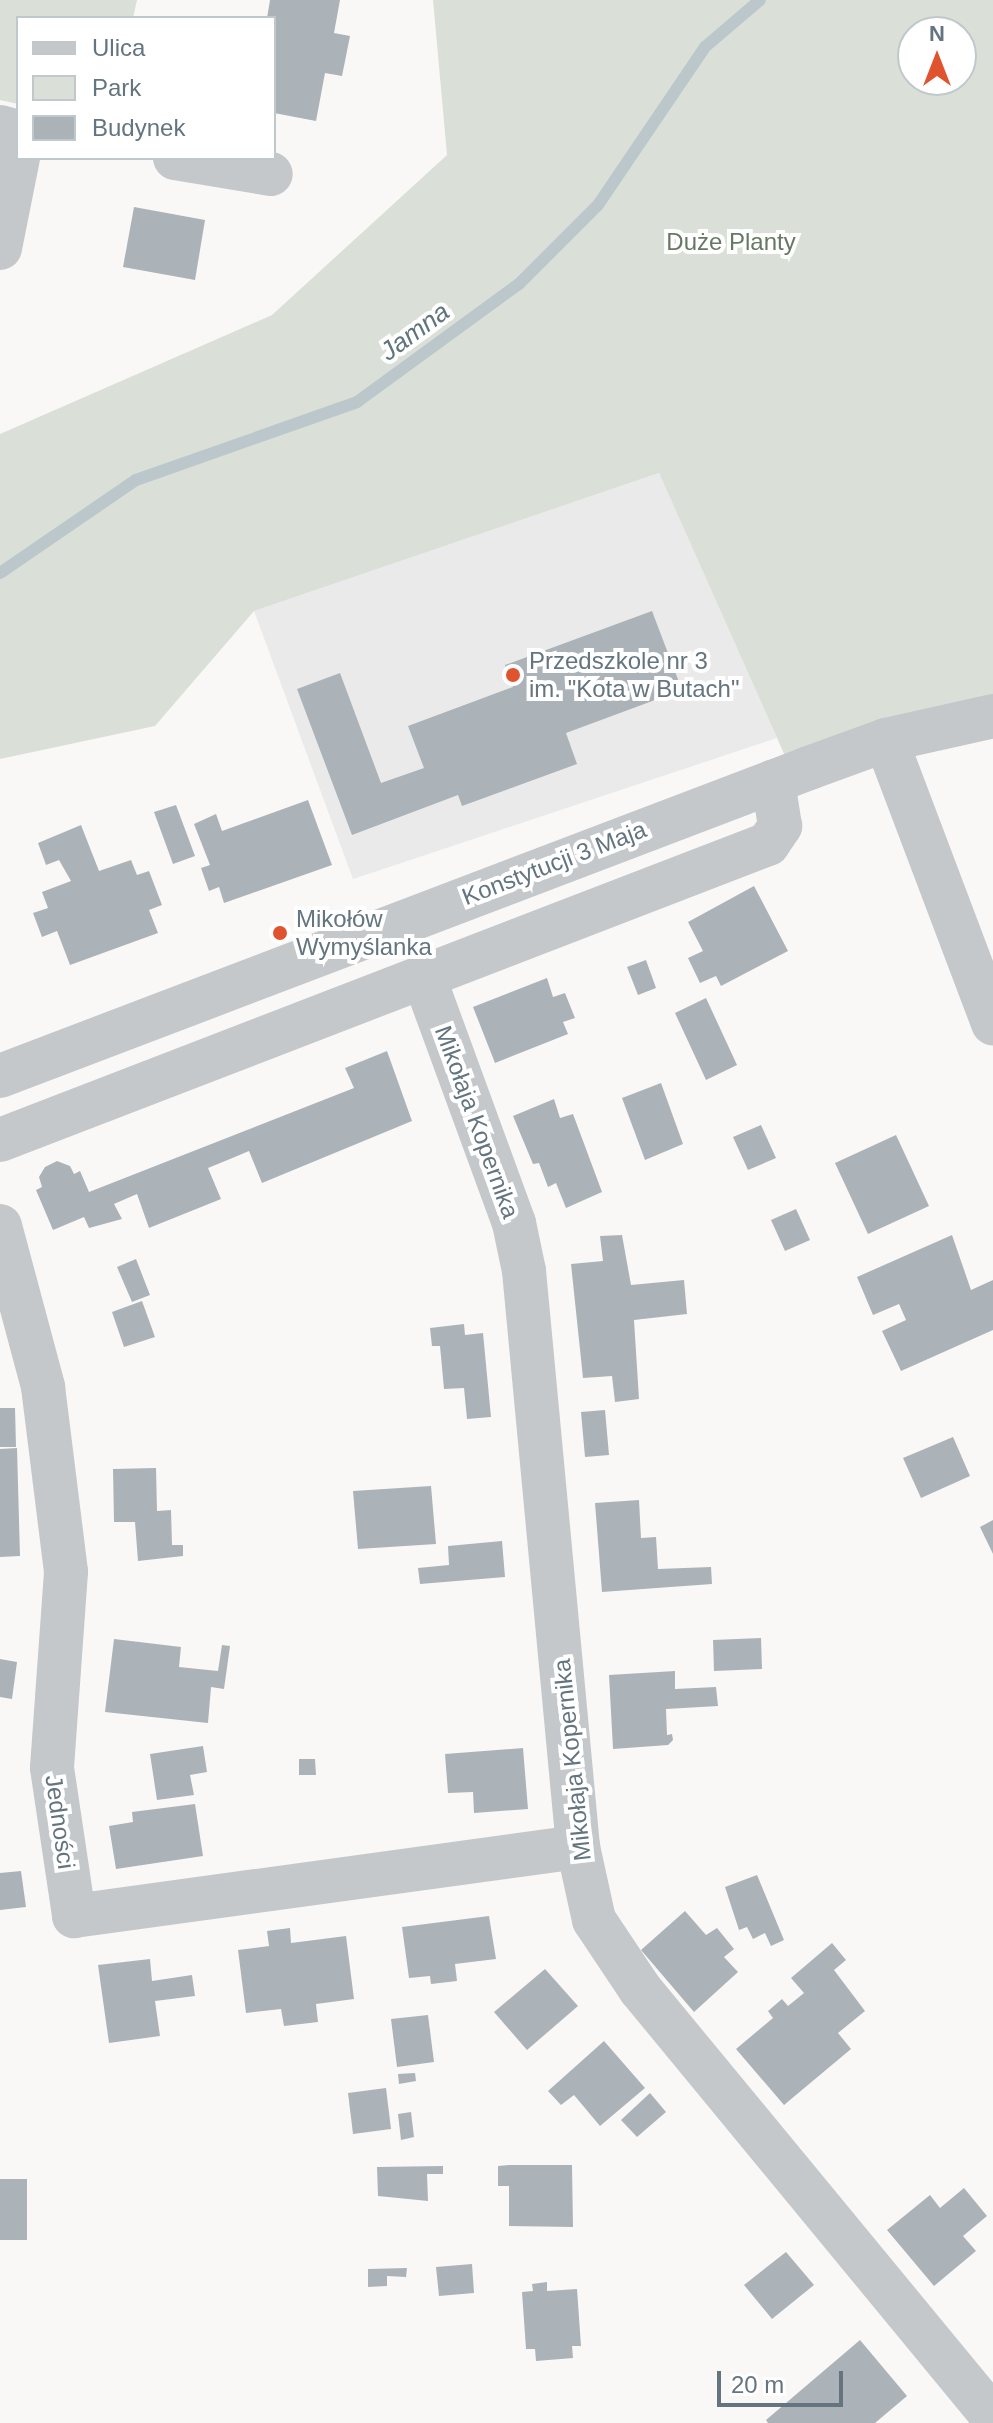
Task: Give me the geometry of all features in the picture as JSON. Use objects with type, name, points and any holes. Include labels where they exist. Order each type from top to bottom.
[{"type":"street","points":[[0,248],[18,160]]},
{"type":"street","points":[[187,160],[271,174]]},
{"type":"street","name":"Konstytucji 3 Maja","points":[[0,1076],[886,740],[993,716]]},
{"type":"street","points":[[886,740],[993,1023]]},
{"type":"street","points":[[0,1140],[425,980],[768,844],[780,826],[773,782]]},
{"type":"street","name":"Mikołaja Kopernika","points":[[425,980],[514,1223],[524,1271],[578,1847],[594,1920],[640,1989],[993,2417]]},
{"type":"street","name":"Jedności","points":[[0,1226],[43,1387],[66,1572],[52,1768],[74,1916],[578,1847]]},
{"type":"shaded area","name":"Przedszkole nr 3 im. \"Kota w Butach\"","points":[[659,473],[777,738],[353,879],[254,611]]},
{"type":"green space","points":[[0,0],[137,0],[133,16],[16,16],[16,104],[0,100]]},
{"type":"green space","name":"Duże Planty","points":[[433,0],[993,0],[993,699],[785,756],[659,473],[254,611],[155,726],[0,759],[0,434],[272,315],[447,155]]},
{"type":"building","points":[[270,0],[340,0],[334,33],[350,36],[342,76],[325,73],[316,121],[276,113],[276,16],[267,16]]},
{"type":"building","points":[[134,207],[205,220],[195,280],[123,267]]},
{"type":"building","points":[[652,611],[682,690],[566,733],[577,764],[462,806],[458,795],[352,835],[297,689],[340,673],[381,783],[424,768],[408,726],[513,687],[505,665]]},
{"type":"building","points":[[308,800],[332,865],[224,903],[219,887],[209,891],[201,868],[210,865],[194,824],[216,814],[222,831]]},
{"type":"building","points":[[176,805],[195,856],[173,864],[154,812]]},
{"type":"building","points":[[81,825],[99,871],[131,860],[137,875],[149,871],[162,905],[149,910],[158,933],[70,965],[57,931],[42,937],[33,913],[48,908],[42,892],[71,881],[59,860],[46,865],[38,843]]},
{"type":"building","points":[[754,886],[788,951],[721,986],[716,976],[700,983],[688,958],[703,951],[688,922]]},
{"type":"building","points":[[646,960],[656,988],[638,995],[627,967]]},
{"type":"building","points":[[547,978],[553,997],[565,993],[575,1018],[563,1022],[568,1034],[495,1063],[473,1007]]},
{"type":"building","points":[[706,998],[737,1065],[706,1080],[675,1013]]},
{"type":"building","points":[[387,1051],[412,1121],[262,1183],[249,1151],[208,1168],[221,1199],[149,1228],[137,1194],[114,1204],[122,1219],[89,1228],[84,1217],[53,1230],[36,1190],[42,1187],[39,1177],[45,1167],[57,1161],[70,1166],[74,1174],[80,1171],[89,1192],[354,1088],[345,1068]]},
{"type":"building","points":[[661,1083],[683,1144],[645,1160],[622,1098]]},
{"type":"building","points":[[554,1099],[560,1118],[573,1114],[602,1192],[566,1208],[556,1183],[548,1187],[539,1163],[533,1164],[513,1116]]},
{"type":"building","points":[[761,1125],[776,1158],[748,1170],[733,1137]]},
{"type":"building","points":[[896,1135],[929,1206],[868,1234],[835,1163]]},
{"type":"building","points":[[796,1209],[810,1240],[785,1251],[771,1220]]},
{"type":"building","points":[[622,1235],[631,1285],[684,1280],[687,1314],[634,1320],[639,1399],[615,1402],[612,1376],[583,1378],[571,1264],[603,1261],[600,1236]]},
{"type":"building","points":[[952,1235],[971,1290],[993,1280],[993,1330],[901,1371],[882,1331],[906,1320],[899,1304],[873,1315],[857,1277]]},
{"type":"building","points":[[136,1259],[150,1295],[132,1302],[117,1267]]},
{"type":"building","points":[[142,1301],[155,1337],[124,1347],[112,1312]]},
{"type":"building","points":[[464,1324],[465,1335],[483,1333],[491,1417],[467,1419],[464,1388],[444,1389],[440,1346],[432,1346],[430,1328]]},
{"type":"building","points":[[0,1408],[15,1408],[16,1447],[0,1447]]},
{"type":"building","points":[[605,1410],[609,1455],[585,1457],[581,1412]]},
{"type":"building","points":[[953,1437],[970,1476],[921,1498],[903,1458]]},
{"type":"building","points":[[17,1448],[20,1556],[0,1557],[0,1449]]},
{"type":"building","points":[[156,1468],[157,1511],[171,1510],[172,1545],[183,1545],[183,1556],[138,1561],[135,1522],[114,1522],[113,1469]]},
{"type":"building","points":[[431,1486],[436,1544],[358,1549],[353,1491]]},
{"type":"building","points":[[639,1500],[641,1538],[656,1537],[658,1569],[711,1567],[712,1584],[602,1592],[595,1503]]},
{"type":"building","points":[[993,1520],[993,1554],[980,1527]]},
{"type":"building","points":[[502,1541],[505,1577],[420,1584],[418,1568],[449,1565],[448,1546]]},
{"type":"building","points":[[761,1638],[762,1669],[714,1671],[713,1640]]},
{"type":"building","points":[[114,1639],[181,1647],[179,1667],[218,1671],[222,1645],[230,1646],[224,1689],[211,1687],[208,1723],[105,1712]]},
{"type":"building","points":[[0,1659],[17,1662],[12,1699],[0,1697]]},
{"type":"building","points":[[675,1671],[675,1689],[716,1687],[718,1706],[666,1709],[667,1735],[672,1734],[673,1740],[668,1745],[613,1749],[609,1675]]},
{"type":"building","points":[[203,1746],[207,1772],[190,1775],[194,1795],[157,1800],[150,1754]]},
{"type":"building","points":[[523,1748],[528,1809],[474,1813],[473,1792],[448,1793],[445,1754]]},
{"type":"building","points":[[299,1759],[315,1759],[316,1775],[299,1775]]},
{"type":"building","points":[[195,1804],[203,1856],[116,1869],[109,1826],[133,1822],[132,1812]]},
{"type":"building","points":[[21,1871],[26,1907],[0,1910],[0,1873]]},
{"type":"building","points":[[757,1875],[784,1940],[771,1946],[765,1933],[753,1939],[747,1927],[739,1930],[725,1887]]},
{"type":"building","points":[[685,1911],[706,1935],[717,1928],[734,1949],[724,1957],[738,1972],[694,2012],[641,1950]]},
{"type":"building","points":[[489,1916],[496,1959],[455,1964],[457,1981],[431,1984],[430,1976],[409,1978],[402,1927]]},
{"type":"building","points":[[290,1928],[291,1943],[346,1936],[354,1999],[316,2004],[318,2022],[284,2026],[281,2009],[246,2013],[238,1950],[269,1946],[267,1931]]},
{"type":"building","points":[[832,1943],[846,1960],[834,1970],[865,2011],[838,2033],[851,2049],[784,2105],[736,2049],[773,2018],[768,2011],[782,1999],[788,2006],[804,1993],[791,1978]]},
{"type":"building","points":[[150,1959],[152,1981],[192,1975],[195,1996],[155,2001],[160,2036],[109,2043],[98,1965]]},
{"type":"building","points":[[545,1969],[578,2006],[527,2050],[494,2012]]},
{"type":"building","points":[[428,2015],[434,2062],[397,2067],[391,2019]]},
{"type":"building","points":[[604,2041],[645,2088],[600,2126],[574,2095],[561,2105],[548,2091]]},
{"type":"building","points":[[415,2073],[416,2081],[399,2084],[398,2074]]},
{"type":"building","points":[[386,2088],[391,2129],[353,2134],[348,2093]]},
{"type":"building","points":[[650,2093],[666,2112],[637,2137],[621,2120]]},
{"type":"building","points":[[411,2112],[414,2137],[401,2140],[398,2114]]},
{"type":"building","points":[[572,2165],[573,2227],[509,2226],[509,2186],[498,2186],[498,2166]]},
{"type":"building","points":[[443,2166],[443,2174],[427,2174],[428,2201],[378,2196],[377,2167]]},
{"type":"building","points":[[0,2179],[27,2179],[27,2240],[0,2240]]},
{"type":"building","points":[[964,2188],[987,2216],[963,2236],[976,2251],[934,2286],[887,2230],[930,2195],[940,2208]]},
{"type":"building","points":[[786,2252],[814,2285],[772,2319],[744,2285]]},
{"type":"building","points":[[472,2264],[474,2293],[439,2296],[436,2267]]},
{"type":"building","points":[[407,2268],[406,2277],[387,2276],[387,2286],[368,2287],[368,2269]]},
{"type":"building","points":[[547,2282],[547,2291],[577,2289],[581,2346],[572,2346],[573,2358],[536,2361],[535,2349],[526,2349],[522,2292],[533,2291],[532,2284]]},
{"type":"building","points":[[860,2340],[907,2396],[875,2423],[768,2423],[766,2420]]},
{"type":"waterway","name":"Jamna","points":[[0,573],[136,480],[357,402],[519,284],[598,205],[705,47],[760,0]]},
{"type":"place","name":"Przedszkole nr 3 im. \"Kota w Butach\"","points":[[513,675]]},
{"type":"place","name":"Mikołów Wymyślanka","points":[[280,933]]}]
